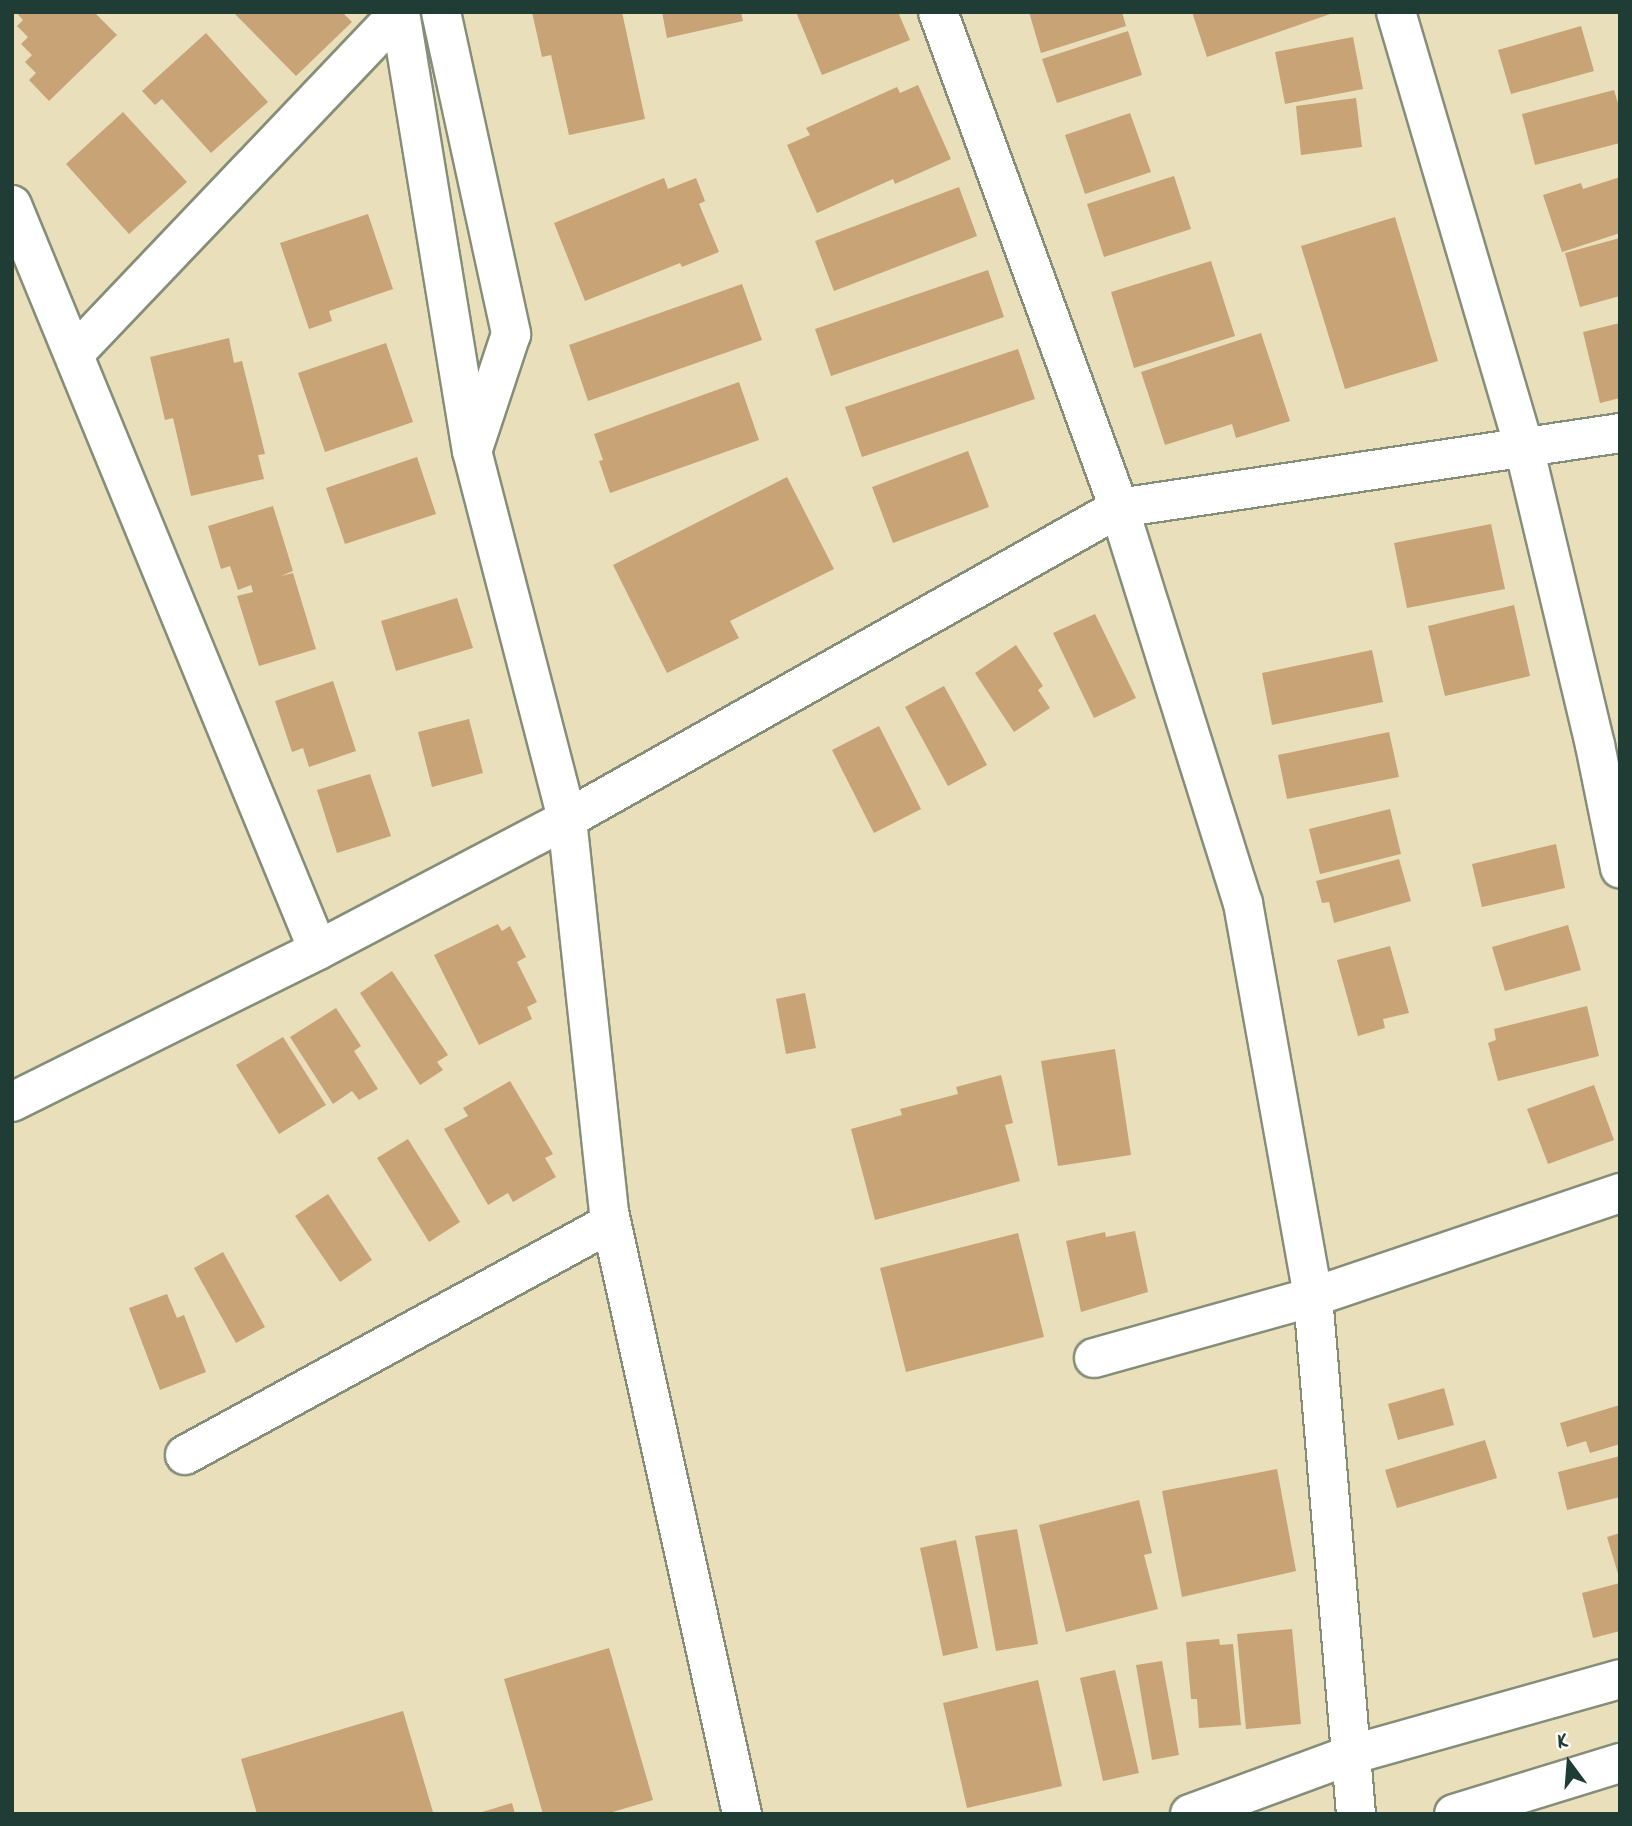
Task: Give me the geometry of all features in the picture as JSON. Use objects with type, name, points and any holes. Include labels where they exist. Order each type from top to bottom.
[{"type":"street","points":[[74,354],[400,12]]},
{"type":"street","points":[[400,12],[472,451],[567,818],[611,1223],[742,1814]]},
{"type":"street","points":[[441,12],[511,334],[472,451]]},
{"type":"street","points":[[938,12],[1119,508],[1243,904],[1313,1297],[1356,1814]]},
{"type":"street","points":[[1396,12],[1607,741],[1620,868]]},
{"type":"street","points":[[12,205],[318,950]]},
{"type":"street","points":[[12,1102],[318,950],[567,818],[1119,508],[1620,433]]},
{"type":"street","points":[[1094,1358],[1313,1297],[1620,1193]]},
{"type":"street","points":[[185,1455],[611,1223]]},
{"type":"street","points":[[1190,1814],[1350,1755],[1620,1679]]},
{"type":"street","points":[[1454,1814],[1620,1763]]},
{"type":"building","points":[[16,12],[94,12],[117,35],[49,101],[29,80],[36,73],[25,62],[32,55],[21,44],[28,37],[17,26],[23,20]]},
{"type":"building","points":[[233,12],[342,12],[352,22],[296,76]]},
{"type":"building","points":[[532,12],[622,12],[645,119],[569,135],[551,55],[542,57]]},
{"type":"building","points":[[662,12],[741,12],[743,21],[667,38]]},
{"type":"building","points":[[796,12],[898,12],[910,40],[822,75]]},
{"type":"building","points":[[1029,12],[1122,12],[1126,26],[1041,53]]},
{"type":"building","points":[[1192,12],[1333,12],[1333,13],[1207,57]]},
{"type":"building","points":[[1581,26],[1594,71],[1511,94],[1498,50]]},
{"type":"building","points":[[1128,31],[1142,75],[1057,103],[1042,59]]},
{"type":"building","points":[[206,33],[268,102],[211,153],[162,99],[155,105],[142,91]]},
{"type":"building","points":[[1353,37],[1363,89],[1285,104],[1275,52]]},
{"type":"building","points":[[918,85],[951,159],[895,184],[893,179],[817,213],[787,145],[810,135],[806,128],[897,87],[900,93]]},
{"type":"building","points":[[1614,90],[1620,110],[1620,143],[1535,165],[1522,114]]},
{"type":"building","points":[[1356,98],[1362,147],[1301,155],[1296,106]]},
{"type":"building","points":[[123,112],[187,182],[129,234],[66,164]]},
{"type":"building","points":[[1130,113],[1151,172],[1085,194],[1065,135]]},
{"type":"building","points":[[1174,176],[1191,229],[1104,257],[1087,204]]},
{"type":"building","points":[[1620,177],[1620,233],[1562,252],[1543,195],[1581,183],[1583,189]]},
{"type":"building","points":[[664,178],[668,189],[696,178],[705,201],[699,204],[719,252],[682,267],[680,263],[585,301],[554,223]]},
{"type":"building","points":[[959,187],[977,236],[834,291],[815,241]]},
{"type":"building","points":[[368,214],[393,289],[329,311],[332,321],[309,329],[280,243]]},
{"type":"building","points":[[1395,217],[1438,361],[1345,389],[1301,246]]},
{"type":"building","points":[[1620,238],[1620,296],[1580,307],[1565,253]]},
{"type":"building","points":[[1211,261],[1235,336],[1134,368],[1111,292]]},
{"type":"building","points":[[988,270],[1004,317],[831,376],[815,329]]},
{"type":"building","points":[[742,284],[762,340],[588,401],[569,345]]},
{"type":"building","points":[[1620,323],[1620,398],[1600,403],[1583,332]]},
{"type":"building","points":[[1261,333],[1290,421],[1236,438],[1232,424],[1165,445],[1141,372]]},
{"type":"building","points":[[229,338],[234,363],[242,361],[265,454],[258,455],[264,479],[191,496],[173,418],[165,420],[150,357]]},
{"type":"building","points":[[386,343],[413,422],[325,452],[298,373]]},
{"type":"building","points":[[1018,349],[1035,399],[862,457],[845,407]]},
{"type":"building","points":[[739,382],[759,440],[610,493],[599,461],[603,460],[594,434]]},
{"type":"building","points":[[968,451],[989,507],[893,543],[872,487]]},
{"type":"building","points":[[417,457],[436,514],[345,544],[326,488]]},
{"type":"building","points":[[787,477],[834,569],[730,621],[739,638],[667,673],[613,565]]},
{"type":"building","points":[[273,506],[293,571],[281,576],[293,573],[316,649],[259,666],[237,596],[253,592],[251,585],[238,590],[230,566],[221,569],[208,526]]},
{"type":"building","points":[[1491,524],[1505,589],[1407,608],[1394,543]]},
{"type":"building","points":[[457,598],[473,648],[396,671],[381,621]]},
{"type":"building","points":[[1514,605],[1530,676],[1445,696],[1428,626]]},
{"type":"building","points":[[1095,614],[1136,698],[1094,718],[1053,633]]},
{"type":"building","points":[[1016,645],[1043,686],[1038,690],[1050,708],[1014,732],[975,673]]},
{"type":"building","points":[[1372,650],[1383,702],[1272,725],[1262,673]]},
{"type":"building","points":[[333,681],[356,751],[309,767],[303,748],[292,752],[275,701]]},
{"type":"building","points":[[944,686],[987,765],[948,786],[905,707]]},
{"type":"building","points":[[469,719],[483,773],[432,787],[418,732]]},
{"type":"building","points":[[879,726],[921,809],[874,833],[832,750]]},
{"type":"building","points":[[1389,732],[1399,777],[1287,799],[1278,755]]},
{"type":"building","points":[[370,774],[391,836],[337,853],[317,790]]},
{"type":"building","points":[[1390,809],[1401,854],[1320,874],[1309,829]]},
{"type":"building","points":[[1556,844],[1565,888],[1482,907],[1472,864]]},
{"type":"building","points":[[1399,859],[1411,901],[1334,923],[1329,902],[1322,903],[1316,881]]},
{"type":"building","points":[[498,924],[502,931],[510,926],[526,957],[517,962],[537,1002],[527,1007],[532,1019],[479,1045],[434,955]]},
{"type":"building","points":[[1568,925],[1581,970],[1505,991],[1492,947]]},
{"type":"building","points":[[1390,946],[1409,1013],[1383,1019],[1385,1028],[1358,1036],[1337,960]]},
{"type":"building","points":[[392,971],[448,1055],[437,1062],[443,1070],[420,1085],[360,993]]},
{"type":"building","points":[[805,993],[816,1048],[786,1054],[776,999]]},
{"type":"building","points":[[1587,1006],[1599,1056],[1498,1081],[1488,1043],[1496,1040],[1494,1029]]},
{"type":"building","points":[[336,1008],[361,1046],[354,1051],[378,1089],[359,1100],[352,1091],[333,1104],[290,1037]]},
{"type":"building","points":[[283,1037],[326,1105],[279,1134],[236,1065]]},
{"type":"building","points":[[1115,1049],[1131,1155],[1058,1166],[1041,1061]]},
{"type":"building","points":[[1001,1075],[1013,1123],[1005,1125],[1020,1181],[875,1220],[851,1129],[902,1115],[900,1109],[958,1094],[956,1087]]},
{"type":"building","points":[[510,1081],[553,1154],[545,1158],[556,1177],[513,1202],[508,1193],[488,1205],[444,1129],[468,1116],[463,1108]]},
{"type":"building","points":[[1594,1085],[1614,1140],[1548,1164],[1527,1109]]},
{"type":"building","points":[[408,1139],[460,1222],[429,1242],[377,1158]]},
{"type":"building","points":[[328,1194],[372,1260],[340,1282],[295,1216]]},
{"type":"building","points":[[1135,1231],[1148,1292],[1081,1312],[1066,1241],[1105,1232],[1106,1237]]},
{"type":"building","points":[[1018,1233],[1044,1337],[906,1372],[880,1268]]},
{"type":"building","points":[[223,1252],[265,1327],[236,1343],[194,1268]]},
{"type":"building","points":[[167,1294],[177,1318],[184,1315],[206,1372],[160,1390],[129,1308]]},
{"type":"building","points":[[1444,1388],[1454,1425],[1398,1440],[1388,1404]]},
{"type":"building","points":[[1620,1405],[1620,1444],[1590,1453],[1586,1441],[1567,1447],[1560,1423]]},
{"type":"building","points":[[1485,1440],[1497,1478],[1397,1508],[1385,1470]]},
{"type":"building","points":[[1620,1456],[1620,1497],[1567,1510],[1558,1472]]},
{"type":"building","points":[[1277,1469],[1296,1571],[1182,1597],[1162,1491]]},
{"type":"building","points":[[1139,1500],[1152,1553],[1144,1555],[1158,1609],[1066,1632],[1039,1525]]},
{"type":"building","points":[[1017,1529],[1038,1644],[996,1651],[975,1536]]},
{"type":"building","points":[[1620,1533],[1620,1577],[1619,1577],[1607,1537]]},
{"type":"building","points":[[956,1540],[978,1648],[943,1656],[920,1548]]},
{"type":"building","points":[[1620,1583],[1620,1631],[1593,1638],[1582,1593]]},
{"type":"building","points":[[1292,1629],[1301,1724],[1246,1729],[1237,1634]]},
{"type":"building","points":[[1219,1639],[1220,1645],[1233,1644],[1241,1725],[1199,1728],[1197,1699],[1191,1699],[1186,1642]]},
{"type":"building","points":[[609,1648],[653,1800],[606,1814],[543,1814],[504,1679]]},
{"type":"building","points":[[1162,1661],[1179,1755],[1152,1760],[1136,1665]]},
{"type":"building","points":[[1115,1670],[1139,1773],[1103,1781],[1080,1678]]},
{"type":"building","points":[[1038,1680],[1062,1786],[967,1808],[943,1703]]},
{"type":"building","points":[[403,1711],[433,1812],[257,1814],[241,1759]]},
{"type":"building","points":[[512,1803],[515,1814],[479,1814],[479,1813]]}]
